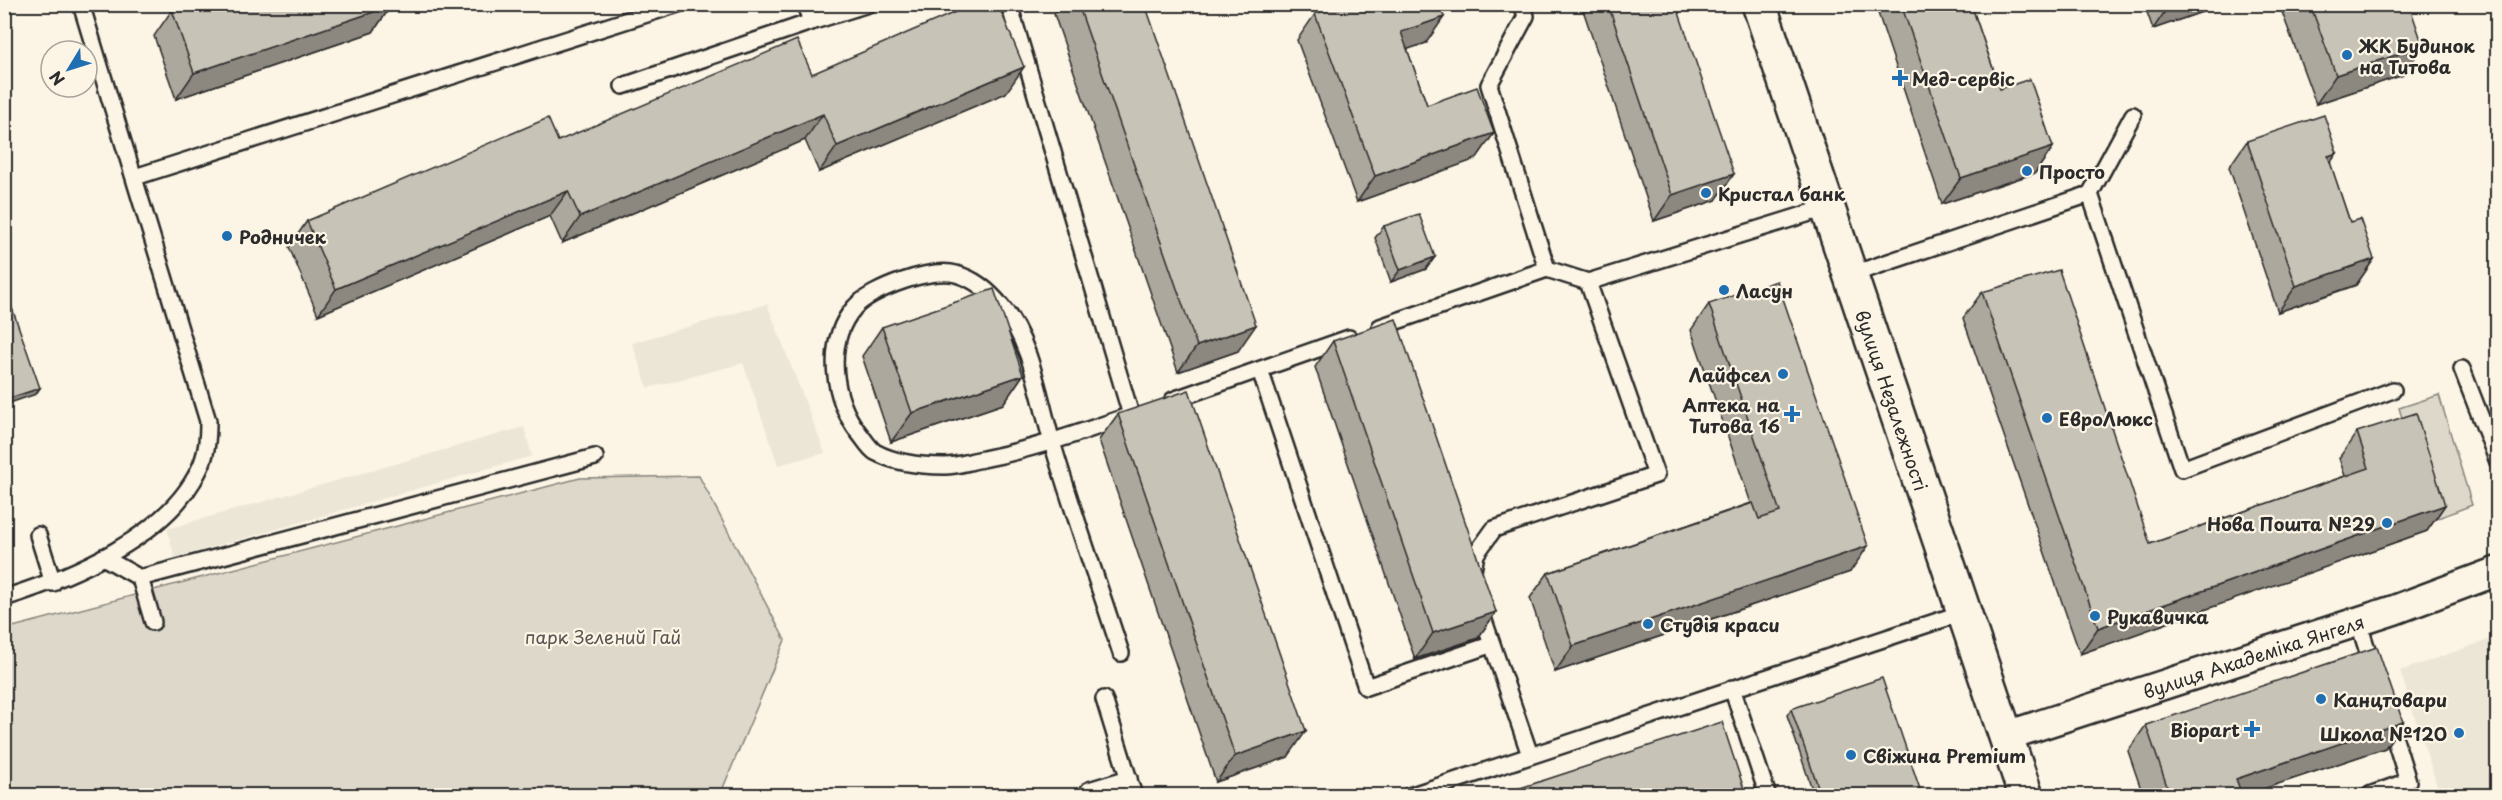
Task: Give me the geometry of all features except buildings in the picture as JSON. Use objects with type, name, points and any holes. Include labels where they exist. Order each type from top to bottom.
[{"type":"main road","name":"вулиця Незалежності","points":[[1759,4],[2026,795]]},
{"type":"street","name":"вулиця Академіка Янгеля","points":[[2006,736],[2358,621],[2498,571]]},
{"type":"lane","points":[[4,598],[53,583],[103,557],[142,533],[179,500],[199,470],[207,446],[208,421],[81,4]]},
{"type":"lane","points":[[135,177],[678,4]]},
{"type":"lane","points":[[805,4],[811,22]]},
{"type":"lane","points":[[623,86],[868,4]]},
{"type":"lane","points":[[1009,4],[1136,413],[1052,443],[947,466],[903,462],[873,451],[849,421],[837,390],[836,359],[842,327],[854,307],[882,288],[914,277],[954,273],[979,284],[1004,308],[1026,350],[1052,443],[1121,652]]},
{"type":"lane","points":[[1522,4],[1526,16],[1489,85],[1547,268]]},
{"type":"lane","points":[[1850,274],[2090,194],[2133,115]]},
{"type":"lane","points":[[2090,194],[2182,469],[2393,390]]},
{"type":"lane","points":[[1163,404],[1547,268],[1588,282],[1826,208]]},
{"type":"lane","points":[[1530,755],[1490,645],[1474,587],[1476,554],[1494,529],[1656,475],[1588,282]]},
{"type":"lane","points":[[2462,369],[2498,462]]},
{"type":"lane","points":[[1260,370],[1366,687],[1490,645]]},
{"type":"lane","points":[[140,578],[595,457]]},
{"type":"lane","points":[[38,535],[53,583]]},
{"type":"lane","points":[[103,557],[140,578],[153,622]]},
{"type":"lane","points":[[1409,795],[1965,612]]},
{"type":"lane","points":[[2358,621],[2377,682]]},
{"type":"lane","points":[[1732,688],[1768,795]]},
{"type":"lane","points":[[1104,699],[1134,795]]},
{"type":"lane","points":[[2367,795],[2408,781],[2384,704]]},
{"type":"lane","points":[[1089,790],[1129,778]]},
{"type":"shaded area","points":[[767,304],[825,453],[778,465],[743,363],[648,388],[632,343]]},
{"type":"shaded area","points":[[524,427],[532,456],[175,558],[167,529]]},
{"type":"shaded area","name":"Школа №120","points":[[2497,637],[2497,795],[2440,795],[2400,671]]},
{"type":"green space","points":[[2439,395],[2472,505],[2433,520],[2399,408]]},
{"type":"green space","name":"парк Зелений Гай","points":[[699,476],[785,640],[720,795],[5,796],[5,629],[580,478]]},
{"type":"place","name":"ЖК Будинок на Титова","points":[[2347,55]]},
{"type":"place","name":"Мед-сервіс","points":[[1900,78]]},
{"type":"place","name":"Просто","points":[[2027,171]]},
{"type":"place","name":"Кристал банк","points":[[1706,193]]},
{"type":"place","name":"Родничек","points":[[227,236]]},
{"type":"place","name":"Ласун","points":[[1724,290]]},
{"type":"place","name":"Лайфсел","points":[[1783,374]]},
{"type":"place","name":"Аптека на Титова 16","points":[[1792,414]]},
{"type":"place","name":"ЕвроЛюкс","points":[[2047,418]]},
{"type":"place","name":"Нова Пошта №29","points":[[2387,523]]},
{"type":"place","name":"Рукавичка","points":[[2095,616]]},
{"type":"place","name":"Студія краси","points":[[1648,624]]},
{"type":"place","name":"Канцтовари","points":[[2321,699]]},
{"type":"place","name":"Biopart","points":[[2252,729]]},
{"type":"place","name":"Школа №120","points":[[2459,733]]},
{"type":"place","name":"Свіжина Premium","points":[[1851,755]]}]
